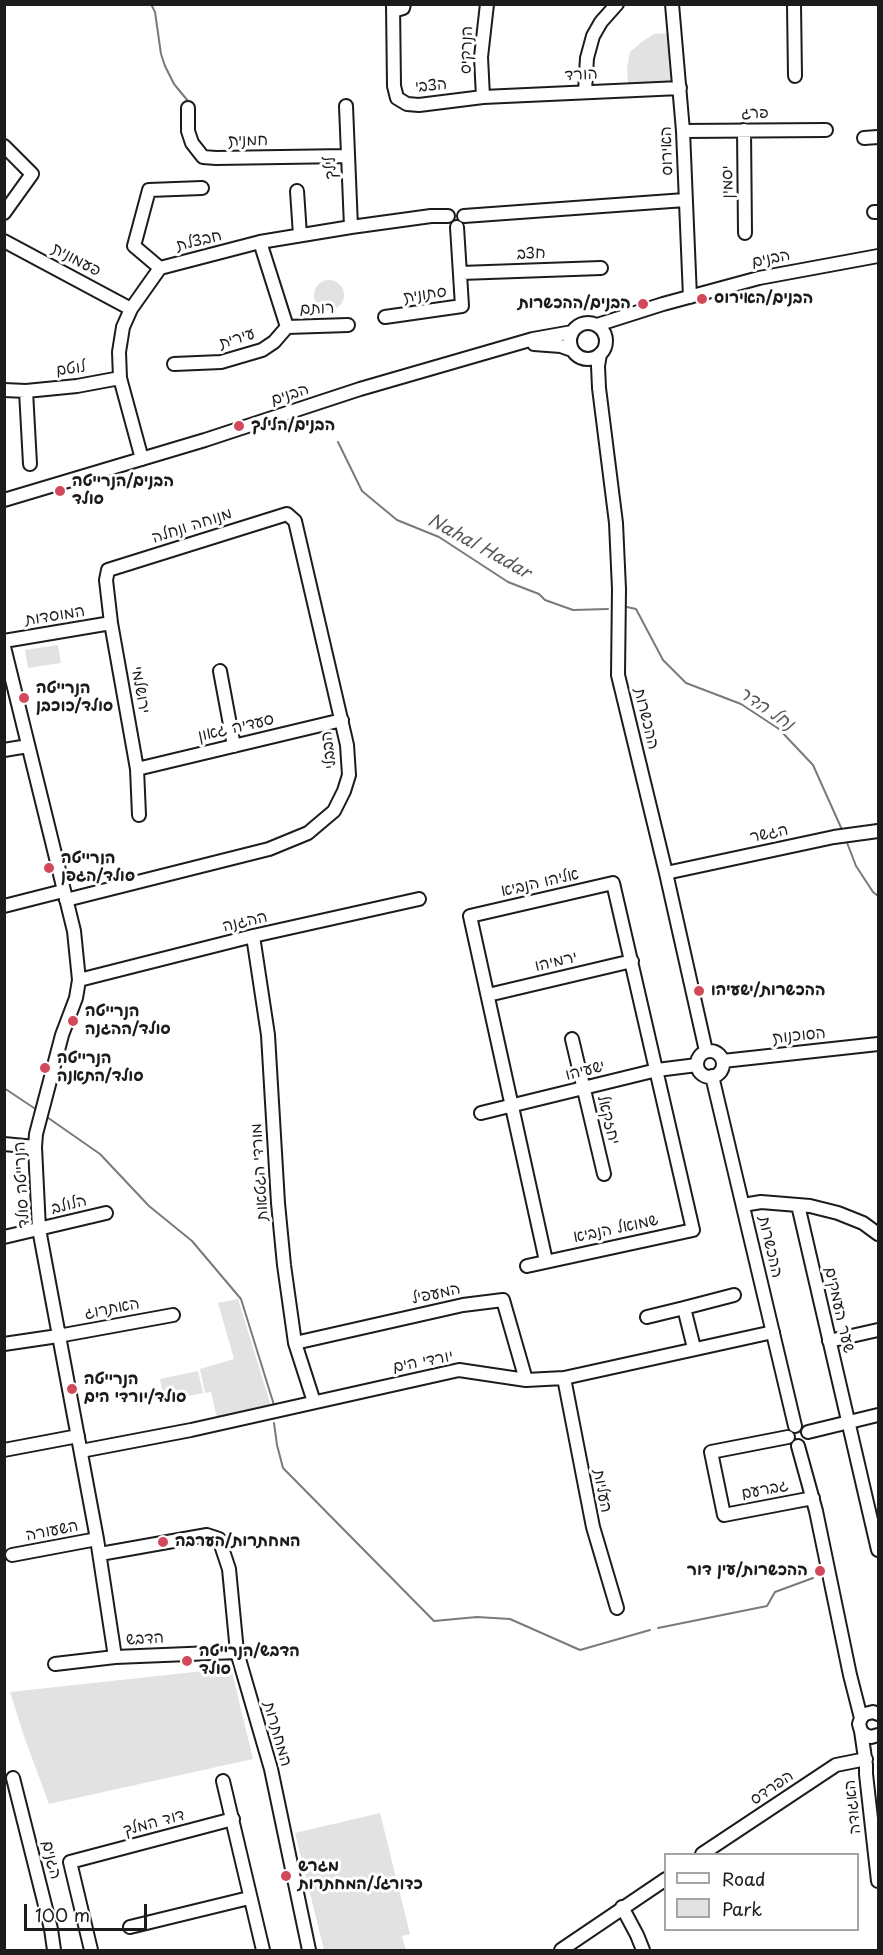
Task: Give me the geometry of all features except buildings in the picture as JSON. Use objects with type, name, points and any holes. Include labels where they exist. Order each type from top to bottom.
[{"type":"street","name":"הצבי","points":[[404,4],[403,8],[393,8],[394,86],[397,98],[407,104],[419,105],[483,97]]},
{"type":"street","name":"הנרקיס","points":[[483,97],[481,57],[487,4]]},
{"type":"street","points":[[585,91],[587,58],[593,36],[601,22],[617,4]]},
{"type":"street","name":"האירוס","points":[[672,4],[683,131],[690,297]]},
{"type":"street","points":[[794,4],[795,76]]},
{"type":"street","name":"הורד","points":[[483,97],[680,88]]},
{"type":"street","name":"לילך","points":[[346,106],[351,227]]},
{"type":"street","name":"חמנית","points":[[188,108],[190,137],[197,152],[203,157],[347,156]]},
{"type":"street","name":"יסמין","points":[[744,130],[745,232]]},
{"type":"street","name":"פרג","points":[[683,131],[826,130]]},
{"type":"street","points":[[864,138],[879,137]]},
{"type":"street","points":[[4,146],[32,174],[4,213]]},
{"type":"street","points":[[160,268],[134,246],[149,190],[202,188]]},
{"type":"street","points":[[297,191],[300,235]]},
{"type":"street","points":[[461,221],[685,201]]},
{"type":"street","name":"חבצלת","points":[[142,459],[120,378],[119,352],[123,327],[131,309],[160,268],[261,242],[351,227],[431,216],[447,216],[451,225],[461,221]]},
{"type":"street","name":"סתונית","points":[[385,317],[462,306],[461,221]]},
{"type":"street","name":"פעמונית","points":[[4,241],[131,309]]},
{"type":"street","points":[[261,242],[286,327]]},
{"type":"street","name":"הבנים","points":[[597,325],[769,276],[879,256]]},
{"type":"street","name":"חצב","points":[[461,273],[601,268]]},
{"type":"street","name":"הבנים","points":[[606,338],[621,323],[638,312]]},
{"type":"street","points":[[585,323],[597,325],[602,329],[606,338],[605,347],[600,354],[591,359],[584,359],[572,350],[570,341],[572,332],[585,323]]},
{"type":"street","name":"רותם","points":[[286,327],[348,325]]},
{"type":"street","name":"עירית","points":[[174,364],[221,362],[262,350],[274,342],[286,327]]},
{"type":"street","name":"הבנים","points":[[4,500],[205,440],[360,389],[533,339],[572,332]]},
{"type":"street","name":"הבנים","points":[[518,344],[561,346],[572,350]]},
{"type":"street","name":"ההכשרות","points":[[600,354],[599,388],[616,524],[619,589],[618,675],[706,1052]]},
{"type":"street","name":"ההכשרות","points":[[584,359],[599,388]]},
{"type":"street","name":"לוטם","points":[[4,390],[26,391],[77,387],[120,378]]},
{"type":"street","points":[[26,391],[30,464]]},
{"type":"street","name":"מנוחה ונחלה","points":[[108,570],[287,514]]},
{"type":"street","name":"הבבלי","points":[[4,906],[65,896],[269,849],[308,833],[334,811],[349,775],[347,745],[295,521],[287,514]]},
{"type":"street","name":"ירושלמי","points":[[108,570],[106,580],[111,623],[137,769],[139,815]]},
{"type":"street","name":"המוסדות","points":[[4,641],[111,623]]},
{"type":"street","name":"הנרייטה סולד","points":[[4,647],[74,931],[79,980],[76,998],[62,1035],[36,1134],[39,1229],[100,1554],[115,1657]]},
{"type":"street","points":[[220,671],[234,746]]},
{"type":"street","name":"סעדיה גאון","points":[[137,769],[342,720]]},
{"type":"street","points":[[4,750],[28,746]]},
{"type":"street","name":"הגשר","points":[[666,873],[834,837],[879,831]]},
{"type":"street","name":"אליהו הנביא","points":[[546,1261],[470,916],[613,883],[693,1230]]},
{"type":"street","name":"ההגנה","points":[[79,980],[253,936],[419,899]]},
{"type":"street","name":"מורדי הגטאות","points":[[253,936],[268,1035],[278,1203],[295,1342],[314,1402]]},
{"type":"street","name":"ירמיהו","points":[[488,995],[632,961]]},
{"type":"street","name":"יחזקאל","points":[[572,1039],[604,1174]]},
{"type":"street","name":"הסוכנות","points":[[723,1061],[879,1044]]},
{"type":"street","points":[[710,1051],[718,1054],[723,1061],[722,1069],[712,1076],[700,1072],[697,1065],[699,1057],[710,1051]]},
{"type":"street","name":"ישעיהו","points":[[481,1113],[657,1071],[697,1065]]},
{"type":"street","name":"ההכשרות","points":[[712,1076],[795,1426]]},
{"type":"street","points":[[4,1144],[35,1147]]},
{"type":"street","points":[[743,1205],[760,1202],[798,1205],[838,1214],[863,1223],[879,1234]]},
{"type":"street","name":"שער העמקים","points":[[798,1205],[847,1422],[873,1505],[879,1550]]},
{"type":"street","name":"הלולב","points":[[4,1237],[106,1213]]},
{"type":"street","name":"שמואל הנביא","points":[[527,1266],[693,1230]]},
{"type":"street","points":[[647,1317],[734,1295]]},
{"type":"street","name":"המעפיל","points":[[295,1342],[463,1305],[503,1300],[526,1380]]},
{"type":"street","points":[[684,1308],[694,1348]]},
{"type":"street","name":"האתרוג","points":[[4,1344],[172,1315]]},
{"type":"street","points":[[829,1341],[879,1330]]},
{"type":"street","name":"יורדי הים","points":[[81,1451],[192,1430],[459,1370],[526,1380],[564,1378],[773,1332]]},
{"type":"street","name":"העליות","points":[[564,1378],[593,1527],[617,1608]]},
{"type":"street","points":[[808,1432],[879,1415]]},
{"type":"street","points":[[795,1426],[804,1426],[808,1432],[806,1442],[798,1446],[791,1443],[788,1437],[789,1430],[795,1426]]},
{"type":"street","points":[[4,1450],[78,1436]]},
{"type":"street","name":"גברעם","points":[[788,1437],[711,1452],[724,1515],[813,1498]]},
{"type":"street","points":[[798,1446],[813,1498],[861,1724],[868,1736],[878,1736]]},
{"type":"street","name":"המחתרות","points":[[100,1554],[207,1535],[219,1539],[229,1569],[237,1652],[271,1769],[309,1950]]},
{"type":"street","name":"השעורה","points":[[12,1555],[97,1539]]},
{"type":"street","name":"הדבש","points":[[55,1664],[115,1657],[237,1652]]},
{"type":"street","points":[[854,1689],[877,1713]]},
{"type":"street","points":[[861,1724],[867,1713],[877,1713]]},
{"type":"street","name":"האגודה","points":[[861,1724],[879,1881]]},
{"type":"street","name":"האגודה","points":[[866,1762],[878,1736]]},
{"type":"street","name":"הפרדס","points":[[704,1853],[836,1765],[866,1762]]},
{"type":"street","name":"הגנים","points":[[14,1778],[51,1929],[54,1950]]},
{"type":"street","points":[[223,1781],[263,1950]]},
{"type":"street","name":"דוד המלך","points":[[91,1950],[70,1862],[233,1819]]},
{"type":"street","points":[[561,1950],[664,1880]]},
{"type":"street","points":[[130,1928],[249,1898]]},
{"type":"street","points":[[622,1907],[638,1935],[643,1950]]},
{"type":"green space","points":[[670,33],[673,82],[628,84],[627,68],[630,52],[654,34]]},
{"type":"green space","points":[[329,280],[340,284],[344,295],[340,306],[329,310],[318,306],[314,295],[318,284]]},
{"type":"green space","points":[[58,645],[61,663],[28,668],[25,650]]},
{"type":"green space","points":[[238,1299],[271,1406],[217,1418],[211,1392],[205,1393],[200,1369],[234,1359],[218,1303]]},
{"type":"green space","points":[[198,1371],[203,1393],[164,1401],[160,1379]]},
{"type":"green space","points":[[231,1668],[253,1759],[49,1804],[10,1692]]},
{"type":"green space","points":[[380,1813],[410,1934],[402,1936],[406,1950],[324,1950],[295,1833]]},
{"type":"waterway","name":"Nahal Hadar","points":[[151,4],[155,12],[165,66],[174,84],[188,101]]},
{"type":"waterway","name":"Nahal Hadar","points":[[338,442],[362,491],[397,520],[439,537],[508,582],[539,594],[545,600],[573,610],[608,609]]},
{"type":"waterway","name":"נחל הדר","points":[[627,607],[636,609],[663,660],[686,683],[741,704],[779,729],[813,765],[843,832]]},
{"type":"waterway","name":"נחל הדר","points":[[846,840],[856,866],[878,896]]},
{"type":"waterway","points":[[4,1088],[37,1110]]},
{"type":"waterway","points":[[44,1115],[100,1154],[149,1206],[192,1241],[241,1299],[274,1405]]},
{"type":"waterway","points":[[274,1423],[283,1468],[434,1621],[477,1617],[510,1619],[580,1650],[650,1630]]},
{"type":"waterway","points":[[658,1628],[767,1606],[775,1592],[813,1578]]},
{"type":"place","name":"הבנים/האירוס","points":[[702,299]]},
{"type":"place","name":"הבנים/ההכשרות","points":[[643,304]]},
{"type":"place","name":"הבנים/הלילך","points":[[239,426]]},
{"type":"place","name":"הבנים/הנרייטה סולד","points":[[60,491]]},
{"type":"place","name":"הנרייטה סולד/כוכבן","points":[[24,698]]},
{"type":"place","name":"הנרייטה סולד/הגפן","points":[[49,868]]},
{"type":"place","name":"ההכשרות/ישעיהו","points":[[699,991]]},
{"type":"place","name":"הנרייטה סולד/ההגנה","points":[[73,1021]]},
{"type":"place","name":"הנרייטה סולד/התאנה","points":[[45,1068]]},
{"type":"place","name":"הנרייטה סולד/יורדי הים","points":[[72,1389]]},
{"type":"place","name":"המחתרות/הערבה","points":[[163,1542]]},
{"type":"place","name":"ההכשרות/עין דור","points":[[820,1571]]},
{"type":"place","name":"הדבש/הנרייטה סולד","points":[[187,1661]]},
{"type":"place","name":"מגרש כדורגל/המחתרות","points":[[286,1876]]}]
